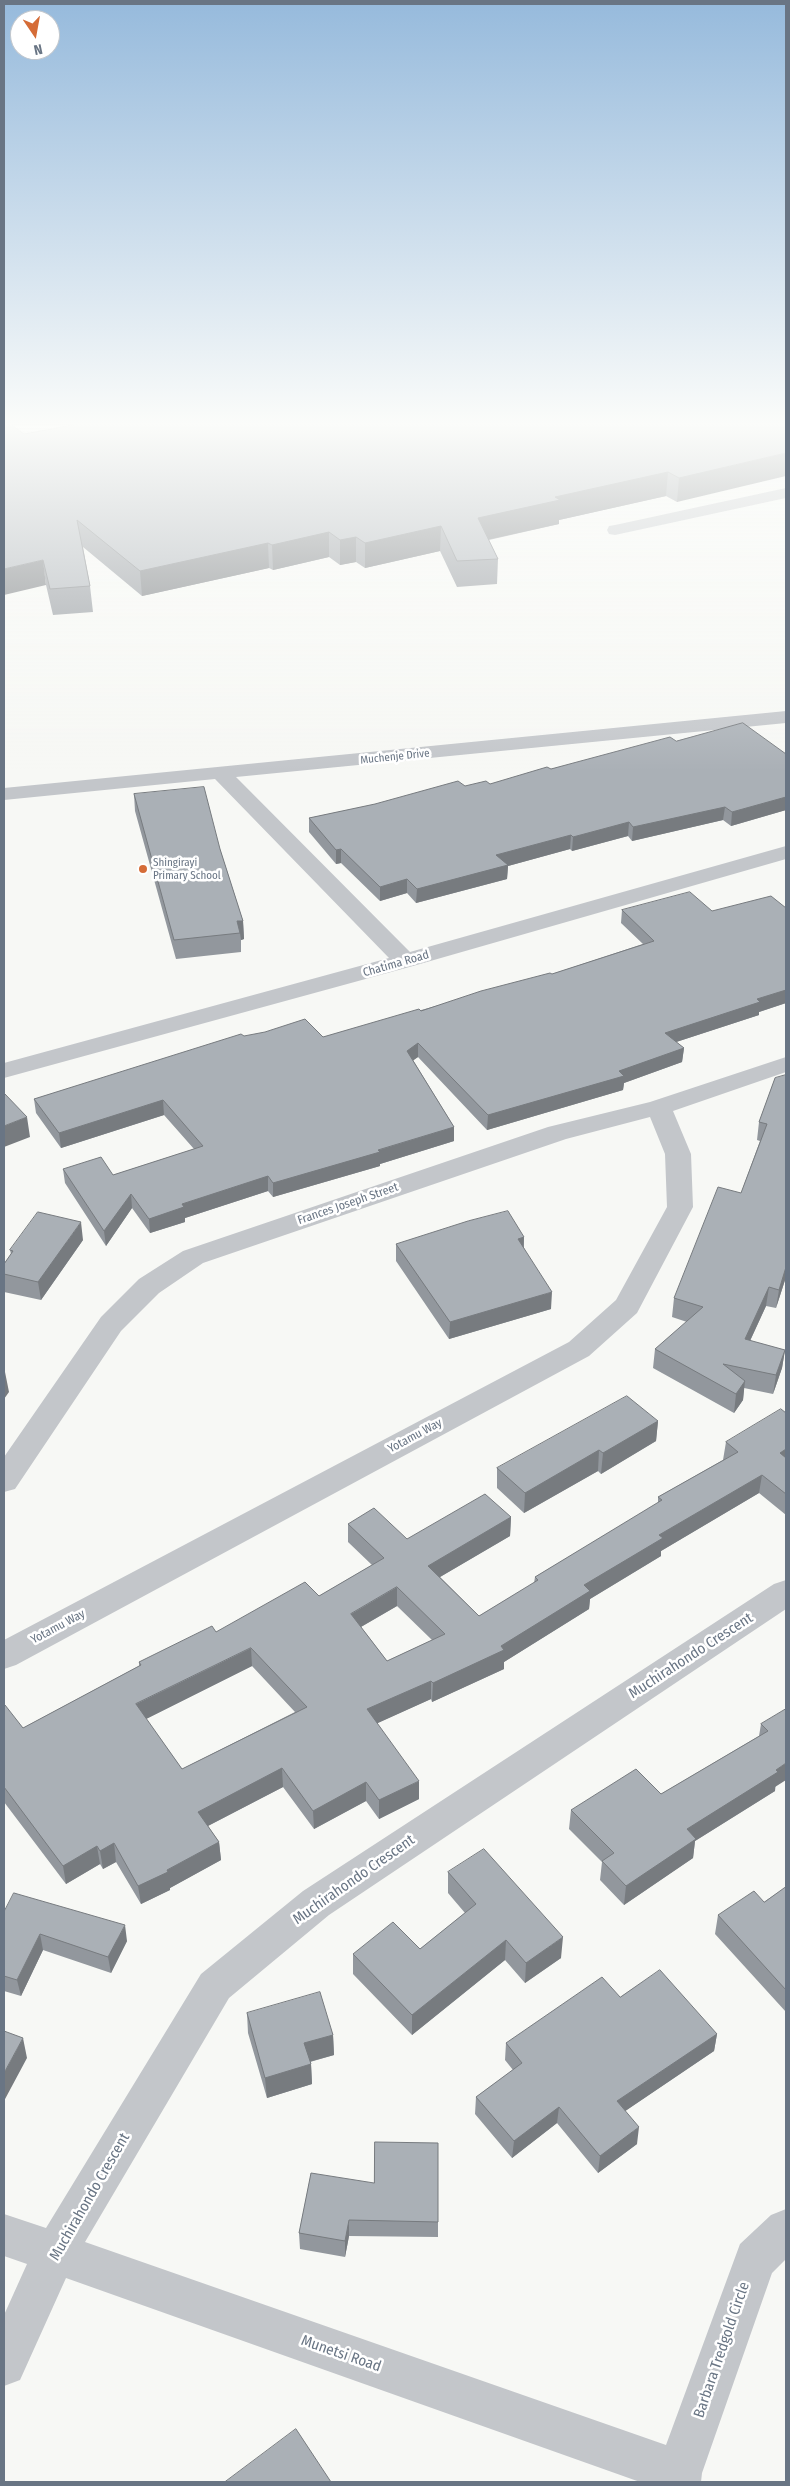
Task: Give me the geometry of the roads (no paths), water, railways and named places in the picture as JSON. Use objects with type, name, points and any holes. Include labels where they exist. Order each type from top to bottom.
[{"type":"street","name":"Muchenje Drive","points":[[4,794],[786,717]]},
{"type":"street","points":[[221,774],[405,962]]},
{"type":"street","name":"Chatima Road","points":[[4,1071],[405,962],[786,852]]},
{"type":"street","name":"Frances Joseph Street","points":[[4,1481],[111,1324],[149,1286],[193,1258],[557,1133],[659,1107],[786,1064]]},
{"type":"street","name":"Yotamu Way","points":[[4,1656],[579,1349],[627,1306],[680,1207],[678,1154],[659,1107]]},
{"type":"street","name":"Muchirahondo Crescent","points":[[4,2364],[56,2253],[215,1986],[316,1903],[786,1593]]},
{"type":"street","name":"Barbara Tredgold Circle","points":[[678,2477],[754,2258],[786,2230]]},
{"type":"street","name":"Munetsi Road","points":[[4,2235],[678,2477]]},
{"type":"place","name":"Shingirayi Primary School","points":[[143,869]]}]
